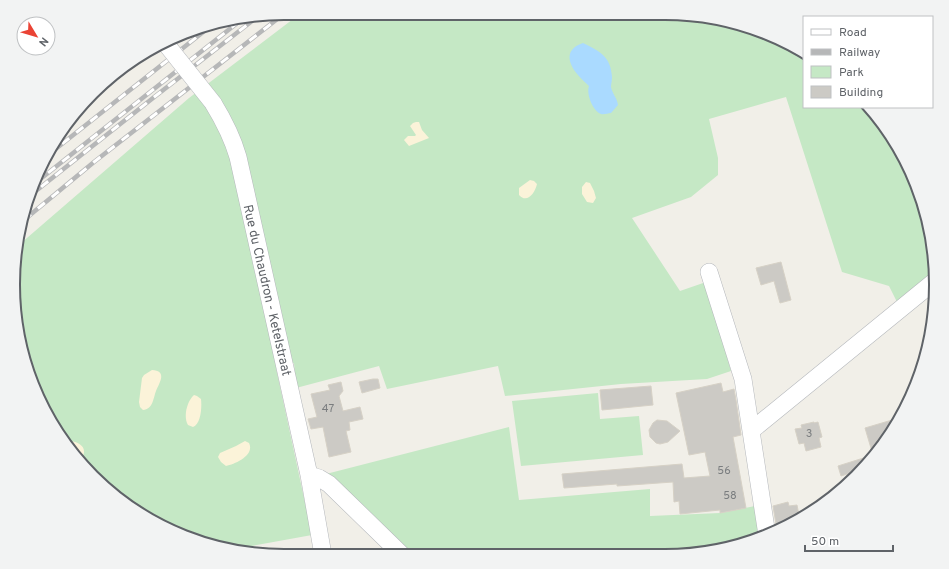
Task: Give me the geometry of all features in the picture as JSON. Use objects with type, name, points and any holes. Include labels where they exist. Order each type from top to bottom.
[{"type":"street","name":"Rue du Chaudron - Ketelstraat","points":[[168,47],[213,103],[233,139],[309,475],[322,549]]},
{"type":"street","points":[[709,272],[743,379],[766,529]]},
{"type":"street","points":[[752,430],[929,286]]},
{"type":"street","points":[[309,475],[319,478],[329,484],[396,549]]},
{"type":"green space","points":[[292,20],[664,20],[699,22],[733,29],[766,40],[803,59],[803,108],[861,108],[874,123],[894,152],[915,199],[927,250],[929,280],[898,304],[889,286],[842,272],[786,97],[709,119],[718,158],[718,175],[691,197],[632,218],[680,291],[706,282],[731,371],[707,379],[621,384],[505,396],[498,366],[387,389],[379,366],[296,388],[294,363],[276,368],[312,535],[248,547],[216,540],[183,529],[152,514],[123,494],[97,472],[75,446],[55,417],[47,401],[34,370],[22,319],[20,284],[24,241],[189,98]]},
{"type":"green space","points":[[598,393],[600,419],[639,416],[643,455],[521,466],[512,401]]},
{"type":"green space","points":[[509,427],[519,500],[650,489],[650,516],[720,513],[755,506],[760,531],[716,544],[699,547],[664,549],[400,549],[326,474]]},
{"type":"sand","points":[[416,122],[419,122],[422,130],[429,138],[409,146],[404,140],[408,136],[416,135],[410,126]]},
{"type":"sand","points":[[530,180],[537,184],[533,194],[528,198],[522,197],[519,195],[519,188]]},
{"type":"sand","points":[[586,182],[590,183],[594,191],[596,198],[593,203],[587,202],[582,194],[582,187]]},
{"type":"sand","points":[[152,370],[160,373],[161,378],[151,406],[143,410],[140,407],[139,402],[142,378]]},
{"type":"sand","points":[[194,395],[201,399],[201,406],[198,422],[193,427],[188,425],[186,409],[189,401]]},
{"type":"sand","points":[[72,441],[76,442],[81,446],[84,453],[83,456]]},
{"type":"sand","points":[[245,441],[249,443],[250,447],[244,458],[226,466],[221,462],[218,457],[220,453]]},
{"type":"water","points":[[583,43],[595,49],[604,56],[609,64],[612,77],[611,87],[618,105],[611,113],[601,114],[595,109],[589,98],[589,86],[574,70],[570,61],[571,52],[573,49]]},
{"type":"building","points":[[781,262],[791,300],[780,303],[774,281],[761,285],[756,268]]},
{"type":"building","points":[[378,379],[380,388],[362,393],[359,382]]},
{"type":"building","points":[[341,382],[343,391],[339,396],[343,411],[360,407],[363,419],[349,422],[350,430],[346,431],[351,452],[329,457],[323,427],[311,429],[308,419],[317,417],[311,394],[330,390],[328,385]]},
{"type":"building","points":[[721,383],[723,392],[734,389],[741,435],[733,437],[746,508],[720,513],[720,510],[680,514],[679,501],[674,502],[673,482],[564,488],[562,474],[682,464],[684,478],[710,476],[705,452],[689,455],[676,393]]},
{"type":"building","points":[[651,386],[653,405],[602,410],[600,390]]},
{"type":"building","points":[[657,420],[667,421],[680,431],[668,442],[660,444],[656,443],[650,437],[649,430],[653,423]]},
{"type":"building","points":[[892,420],[871,449],[865,428]]},
{"type":"building","points":[[818,422],[822,437],[819,438],[821,447],[806,451],[804,443],[799,444],[795,429],[802,428],[801,425]]},
{"type":"building","points":[[864,458],[851,473],[841,476],[838,466]]},
{"type":"building","points":[[788,502],[789,506],[797,505],[799,513],[776,524],[773,506]]},
{"type":"railway","points":[[29,216],[94,162],[275,21]]},
{"type":"railway","points":[[38,190],[251,22]]},
{"type":"railway","points":[[43,177],[235,25]]},
{"type":"railway","points":[[59,146],[202,33]]}]
